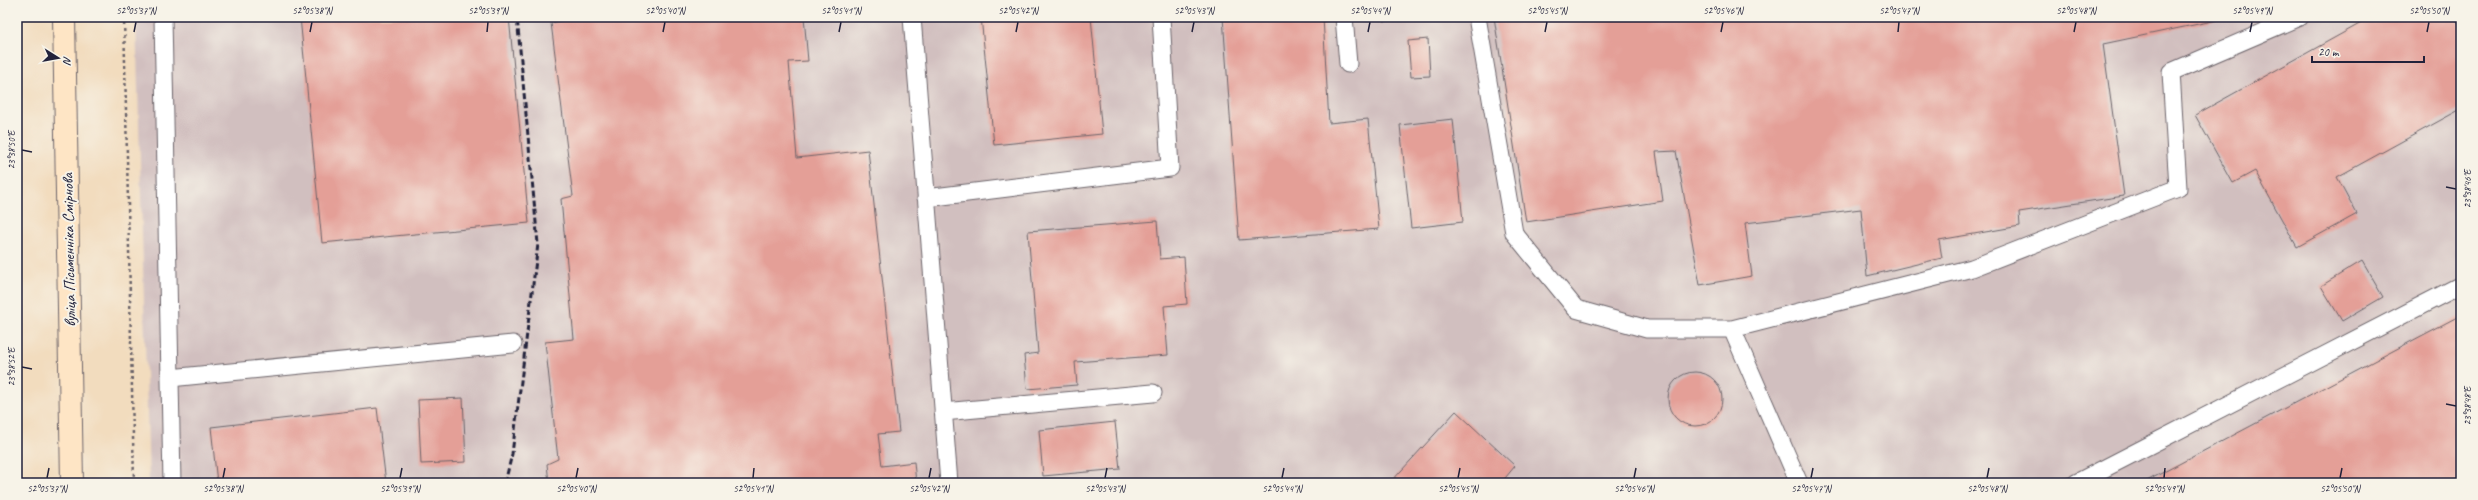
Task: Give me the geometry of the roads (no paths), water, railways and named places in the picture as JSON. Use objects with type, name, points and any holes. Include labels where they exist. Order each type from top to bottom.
[{"type":"main road","name":"вуліца Пісьменніка Смірнова","points":[[64,17],[72,483]]},
{"type":"lane","points":[[163,17],[172,483]]},
{"type":"lane","points":[[912,17],[949,483]]},
{"type":"lane","points":[[926,198],[1170,168],[1161,17]]},
{"type":"lane","points":[[1344,17],[1348,64]]},
{"type":"lane","points":[[1477,17],[1514,233],[1576,309],[1647,330],[1732,329],[1972,268],[2178,188],[2171,72],[2299,17]]},
{"type":"lane","points":[[2076,483],[2461,285]]},
{"type":"lane","points":[[1732,329],[1798,483]]},
{"type":"lane","points":[[170,378],[512,344]]},
{"type":"lane","points":[[943,412],[1152,393]]},
{"type":"railway","points":[[505,483],[512,454],[538,244],[517,17]]}]
